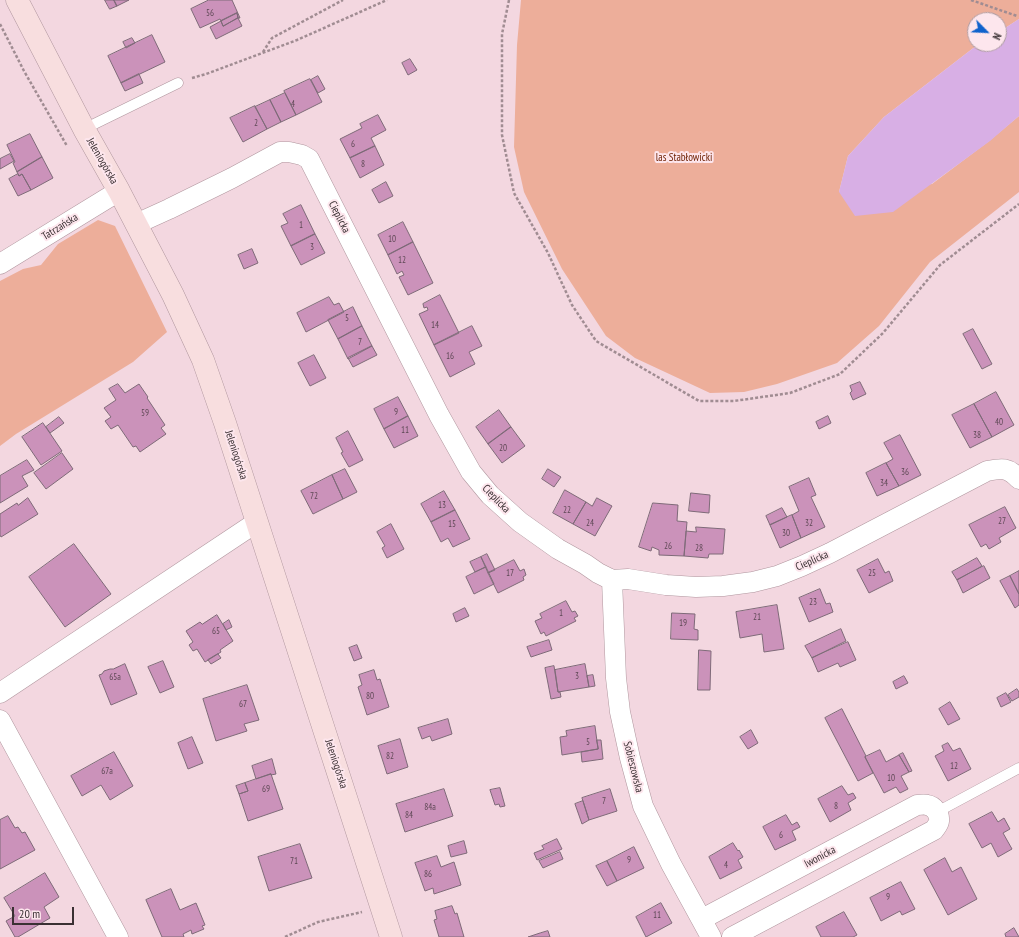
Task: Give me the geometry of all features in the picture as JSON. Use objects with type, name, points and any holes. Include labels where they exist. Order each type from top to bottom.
[{"type":"street","name":"Jeleniogórska","points":[[17,0],[173,295],[202,360],[225,423],[391,937]]},
{"type":"street","name":"Cieplicka","points":[[136,224],[218,185],[280,152],[289,152],[302,155],[309,159],[439,415],[470,472],[490,495],[520,522],[558,549],[612,580],[628,579],[666,585],[696,587],[723,586],[753,582],[777,576],[830,553],[987,470],[1002,468],[1014,473],[1019,478]]},
{"type":"street","name":"Tatrzańska","points":[[0,264],[119,191]]},
{"type":"street","points":[[0,693],[257,522]]},
{"type":"street","name":"Sobieszowska","points":[[612,580],[616,678],[620,712],[630,758],[643,806],[671,864],[711,937]]},
{"type":"street","points":[[0,720],[118,937]]},
{"type":"street","name":"Iwonicka","points":[[702,919],[917,805],[926,804],[933,807],[937,812]]},
{"type":"street","points":[[732,937],[934,830],[939,822],[937,812]]},
{"type":"lane","points":[[84,128],[178,82]]},
{"type":"lane","points":[[937,812],[1019,768]]},
{"type":"path","points":[[263,53],[272,38],[343,0]]},
{"type":"path","points":[[178,82],[206,74],[297,40],[387,0]]},
{"type":"path","points":[[509,0],[502,34],[502,135],[514,193],[548,253],[572,304],[596,341],[699,401],[734,401],[790,393],[840,374],[883,333],[940,265],[1019,204]]},
{"type":"path","points":[[971,0],[1017,16]]},
{"type":"path","points":[[0,24],[24,71],[69,151]]},
{"type":"path","points":[[285,937],[318,922],[382,907]]},
{"type":"green space","name":"las Stabłowicki","points":[[521,0],[1019,0],[1019,19],[1007,27],[1007,12],[967,12],[968,52],[884,117],[848,156],[839,192],[932,184],[989,141],[1019,116],[1019,192],[930,262],[879,326],[837,363],[777,384],[744,392],[710,393],[635,358],[606,336],[562,269],[524,192],[514,147],[517,45]]},
{"type":"green space","points":[[98,220],[115,226],[167,332],[133,362],[16,434],[0,446],[0,281],[23,269],[41,265],[58,244]]},
{"type":"shaded area","points":[[1019,19],[1019,116],[990,141],[893,212],[855,216],[839,192],[848,156],[884,117],[968,52],[1007,52],[1007,27]]},
{"type":"building","points":[[105,0],[114,0],[117,6],[110,9]]},
{"type":"building","points":[[114,0],[129,0],[117,6]]},
{"type":"building","points":[[209,0],[232,0],[240,18],[238,18],[237,13],[221,21],[220,19],[200,28],[191,9]]},
{"type":"building","points":[[237,13],[238,18],[223,26],[221,21]]},
{"type":"building","points":[[238,18],[242,26],[216,39],[210,27],[221,21],[223,26]]},
{"type":"building","points":[[152,35],[165,62],[121,83],[108,56]]},
{"type":"building","points":[[132,38],[135,43],[126,48],[123,42]]},
{"type":"building","points":[[410,59],[417,70],[408,75],[402,63]]},
{"type":"building","points":[[139,74],[143,83],[125,91],[121,83]]},
{"type":"building","points":[[318,76],[325,89],[318,93],[311,80]]},
{"type":"building","points":[[310,79],[322,102],[296,115],[284,91]]},
{"type":"building","points":[[285,93],[296,115],[281,122],[270,100]]},
{"type":"building","points":[[270,100],[281,122],[267,129],[255,107]]},
{"type":"building","points":[[255,106],[267,129],[243,142],[230,118]]},
{"type":"building","points":[[378,115],[386,130],[371,138],[375,146],[350,158],[340,139],[362,128],[360,124]]},
{"type":"building","points":[[30,134],[42,157],[17,172],[13,163],[15,162],[7,145]]},
{"type":"building","points":[[375,146],[384,165],[360,178],[350,158]]},
{"type":"building","points":[[10,154],[14,161],[0,169],[0,159]]},
{"type":"building","points":[[42,157],[53,178],[31,190],[22,174],[19,176],[17,172]]},
{"type":"building","points":[[18,174],[19,176],[22,174],[31,190],[18,196],[9,179]]},
{"type":"building","points":[[386,182],[393,196],[379,203],[372,190]]},
{"type":"building","points":[[301,205],[315,234],[291,246],[281,226],[288,223],[283,214]]},
{"type":"building","points":[[403,222],[413,242],[388,255],[378,235]]},
{"type":"building","points":[[315,234],[325,253],[301,265],[291,246]]},
{"type":"building","points":[[413,242],[433,283],[408,295],[399,277],[404,275],[402,271],[397,274],[388,255]]},
{"type":"building","points":[[252,249],[258,263],[244,269],[238,255]]},
{"type":"building","points":[[440,295],[459,333],[434,345],[419,314],[428,310],[427,307],[424,308],[423,304]]},
{"type":"building","points":[[329,297],[334,305],[339,303],[344,312],[306,332],[297,313]]},
{"type":"building","points":[[353,307],[362,326],[338,339],[328,320]]},
{"type":"building","points":[[362,326],[372,346],[348,359],[338,339]]},
{"type":"building","points":[[472,326],[482,346],[469,352],[475,364],[450,377],[434,345]]},
{"type":"building","points":[[973,329],[992,364],[982,369],[963,334]]},
{"type":"building","points":[[372,346],[377,355],[353,367],[348,358]]},
{"type":"building","points":[[314,355],[326,378],[310,386],[298,363]]},
{"type":"building","points":[[860,382],[866,394],[853,400],[850,393],[852,391],[850,386]]},
{"type":"building","points":[[118,384],[125,393],[139,384],[165,425],[161,428],[166,434],[140,452],[136,446],[133,447],[118,425],[111,429],[105,421],[111,417],[104,408],[116,400],[109,389]]},
{"type":"building","points":[[996,392],[1014,425],[992,437],[974,404]]},
{"type":"building","points":[[398,397],[408,416],[384,429],[374,409]]},
{"type":"building","points":[[974,404],[992,437],[970,448],[952,415]]},
{"type":"building","points":[[499,410],[511,427],[488,444],[476,427]]},
{"type":"building","points":[[408,416],[418,436],[394,448],[384,429]]},
{"type":"building","points":[[828,416],[831,423],[819,429],[816,422]]},
{"type":"building","points":[[59,417],[64,423],[50,433],[46,427]]},
{"type":"building","points":[[43,423],[62,451],[41,465],[22,437]]},
{"type":"building","points":[[511,427],[525,446],[502,463],[488,444]]},
{"type":"building","points":[[348,431],[363,460],[349,467],[341,453],[343,452],[336,438]]},
{"type":"building","points":[[900,435],[921,475],[899,486],[886,463],[893,459],[884,443]]},
{"type":"building","points":[[62,453],[73,469],[46,489],[34,473]]},
{"type":"building","points":[[27,460],[34,470],[22,476],[28,486],[0,503],[0,476]]},
{"type":"building","points":[[886,463],[899,486],[877,496],[866,473]]},
{"type":"building","points":[[345,469],[357,492],[343,499],[332,475]]},
{"type":"building","points":[[548,469],[561,477],[554,487],[542,479]]},
{"type":"building","points":[[332,475],[343,499],[313,514],[301,491]]},
{"type":"building","points":[[809,478],[816,495],[811,497],[825,527],[801,538],[792,515],[799,511],[789,487]]},
{"type":"building","points":[[565,490],[586,502],[573,524],[553,513]]},
{"type":"building","points":[[444,491],[455,510],[431,522],[421,504]]},
{"type":"building","points":[[691,493],[710,495],[709,513],[689,511]]},
{"type":"building","points":[[28,498],[38,514],[1,537],[0,514]]},
{"type":"building","points":[[597,498],[612,506],[595,536],[573,524],[586,502],[592,506]]},
{"type":"building","points":[[653,503],[678,505],[677,521],[687,522],[684,556],[659,555],[659,550],[652,547],[651,551],[639,547]]},
{"type":"building","points":[[1005,507],[1016,528],[999,538],[1001,542],[989,549],[986,544],[981,547],[969,525]]},
{"type":"building","points":[[782,508],[787,517],[770,525],[766,516]]},
{"type":"building","points":[[455,510],[470,539],[453,547],[448,538],[441,542],[431,522]]},
{"type":"building","points":[[792,515],[801,538],[780,548],[770,525]]},
{"type":"building","points":[[391,524],[404,549],[387,558],[382,548],[385,546],[377,532]]},
{"type":"building","points":[[696,527],[725,529],[723,554],[709,554],[708,558],[684,556],[686,531],[696,532]]},
{"type":"building","points":[[74,544],[111,594],[65,627],[29,577]]},
{"type":"building","points":[[487,554],[495,570],[488,573],[481,557]]},
{"type":"building","points":[[481,557],[486,567],[475,572],[470,562]]},
{"type":"building","points":[[977,558],[982,566],[957,580],[952,572]]},
{"type":"building","points":[[878,559],[885,573],[889,571],[893,581],[869,593],[857,570]]},
{"type":"building","points":[[514,560],[520,571],[524,569],[526,575],[523,577],[524,580],[498,593],[488,573]]},
{"type":"building","points":[[984,566],[990,578],[963,593],[957,580]]},
{"type":"building","points":[[486,567],[494,584],[474,594],[466,577]]},
{"type":"building","points":[[1019,571],[1019,594],[1010,576]]},
{"type":"building","points":[[1010,576],[1019,594],[1019,605],[1015,608],[1000,581]]},
{"type":"building","points":[[820,589],[826,604],[830,603],[833,612],[809,622],[799,598]]},
{"type":"building","points":[[566,601],[572,612],[575,611],[578,616],[574,618],[576,621],[546,636],[544,632],[541,634],[535,621],[542,618],[540,614]]},
{"type":"building","points":[[777,605],[784,649],[764,652],[762,634],[740,638],[736,612]]},
{"type":"building","points":[[465,608],[469,616],[456,622],[453,614]]},
{"type":"building","points":[[672,613],[695,614],[694,629],[698,630],[698,640],[671,639]]},
{"type":"building","points":[[217,615],[233,641],[220,650],[221,652],[205,662],[197,649],[193,651],[189,645],[193,642],[186,631],[200,622],[202,624]]},
{"type":"building","points":[[229,620],[232,627],[226,630],[223,624]]},
{"type":"building","points":[[841,629],[846,641],[812,658],[805,646]]},
{"type":"building","points":[[549,640],[552,650],[531,657],[527,647]]},
{"type":"building","points":[[848,642],[856,660],[840,667],[838,663],[818,672],[812,658]]},
{"type":"building","points":[[357,645],[362,658],[354,661],[349,648]]},
{"type":"building","points":[[699,650],[711,651],[710,690],[698,690]]},
{"type":"building","points":[[218,654],[221,658],[211,664],[208,660]]},
{"type":"building","points":[[163,661],[174,687],[160,693],[148,667]]},
{"type":"building","points":[[125,664],[137,694],[111,705],[99,675],[104,671]]},
{"type":"building","points":[[585,664],[589,687],[558,692],[555,670]]},
{"type":"building","points":[[554,666],[558,692],[560,692],[561,697],[551,699],[545,668]]},
{"type":"building","points":[[374,670],[377,680],[380,679],[389,707],[367,715],[358,687],[362,685],[359,675]]},
{"type":"building","points":[[593,675],[595,686],[589,687],[587,676]]},
{"type":"building","points":[[904,676],[908,683],[896,689],[893,682]]},
{"type":"building","points":[[247,685],[259,720],[244,724],[247,731],[216,741],[203,699]]},
{"type":"building","points":[[1017,689],[1019,692],[1019,697],[1012,701],[1008,695]]},
{"type":"building","points":[[1006,693],[1011,702],[1001,707],[997,698]]},
{"type":"building","points":[[950,702],[960,719],[948,725],[939,709]]},
{"type":"building","points":[[842,709],[873,773],[858,781],[825,718]]},
{"type":"building","points":[[448,719],[452,734],[432,741],[430,736],[422,739],[418,728]]},
{"type":"building","points":[[595,726],[598,749],[562,755],[560,737],[567,736],[566,731]]},
{"type":"building","points":[[751,730],[758,743],[748,749],[740,737]]},
{"type":"building","points":[[192,737],[203,763],[188,769],[178,743]]},
{"type":"building","points":[[400,739],[408,767],[387,774],[378,746]]},
{"type":"building","points":[[597,740],[601,740],[603,759],[582,762],[581,752],[598,749]]},
{"type":"building","points":[[948,743],[953,751],[960,748],[971,769],[948,781],[935,756],[944,751],[942,746]]},
{"type":"building","points":[[880,750],[886,762],[899,755],[909,772],[901,776],[908,789],[900,793],[896,787],[884,793],[865,757]]},
{"type":"building","points":[[114,752],[133,786],[110,800],[101,785],[82,796],[71,776]]},
{"type":"building","points":[[903,753],[912,771],[909,772],[899,755]]},
{"type":"building","points":[[272,759],[276,774],[271,774],[256,779],[252,766]]},
{"type":"building","points":[[271,774],[283,809],[248,821],[239,794],[248,791],[245,783]]},
{"type":"building","points":[[245,783],[248,791],[239,794],[236,786]]},
{"type":"building","points":[[842,786],[848,795],[853,793],[856,798],[848,803],[851,810],[830,822],[818,799]]},
{"type":"building","points":[[500,788],[505,806],[500,807],[499,804],[495,805],[490,790]]},
{"type":"building","points":[[444,789],[453,816],[405,832],[396,804]]},
{"type":"building","points":[[610,789],[617,811],[589,820],[582,798]]},
{"type":"building","points":[[583,801],[589,820],[582,824],[575,804]]},
{"type":"building","points":[[992,812],[998,822],[1004,818],[1010,829],[1003,833],[1012,849],[998,857],[991,843],[982,848],[969,824]]},
{"type":"building","points":[[786,815],[792,825],[797,822],[800,827],[792,831],[796,840],[775,850],[763,827]]},
{"type":"building","points":[[8,816],[15,828],[18,827],[22,833],[25,832],[35,850],[0,869],[0,820]]},
{"type":"building","points":[[557,839],[562,849],[537,860],[534,853],[544,849],[542,846]]},
{"type":"building","points":[[464,841],[467,853],[451,857],[448,846]]},
{"type":"building","points":[[733,843],[743,857],[738,860],[742,868],[720,879],[709,857]]},
{"type":"building","points":[[300,844],[312,878],[269,891],[258,857]]},
{"type":"building","points":[[634,847],[644,868],[617,881],[607,861]]},
{"type":"building","points":[[560,852],[563,859],[543,868],[539,861]]},
{"type":"building","points":[[437,856],[441,867],[454,862],[461,885],[434,894],[433,888],[425,891],[415,863]]},
{"type":"building","points":[[945,858],[952,872],[961,867],[977,899],[948,915],[924,870]]},
{"type":"building","points":[[607,861],[617,881],[607,886],[596,866]]},
{"type":"building","points":[[45,873],[59,897],[44,907],[50,918],[18,937],[15,937],[6,921],[15,916],[4,898]]},
{"type":"building","points":[[901,882],[915,909],[902,915],[900,911],[881,921],[870,898]]},
{"type":"building","points":[[171,889],[180,910],[196,903],[205,925],[202,926],[204,929],[192,934],[191,930],[183,934],[184,937],[162,937],[146,900]]},
{"type":"building","points":[[661,903],[672,923],[646,937],[636,917]]},
{"type":"building","points":[[452,906],[455,914],[457,913],[464,937],[439,937],[434,920],[437,919],[435,911]]},
{"type":"building","points":[[844,912],[857,935],[853,937],[821,937],[816,927]]},
{"type":"building","points":[[1014,928],[1019,937],[1006,937],[1005,934]]},
{"type":"building","points":[[548,931],[550,937],[528,937],[540,933]]}]
